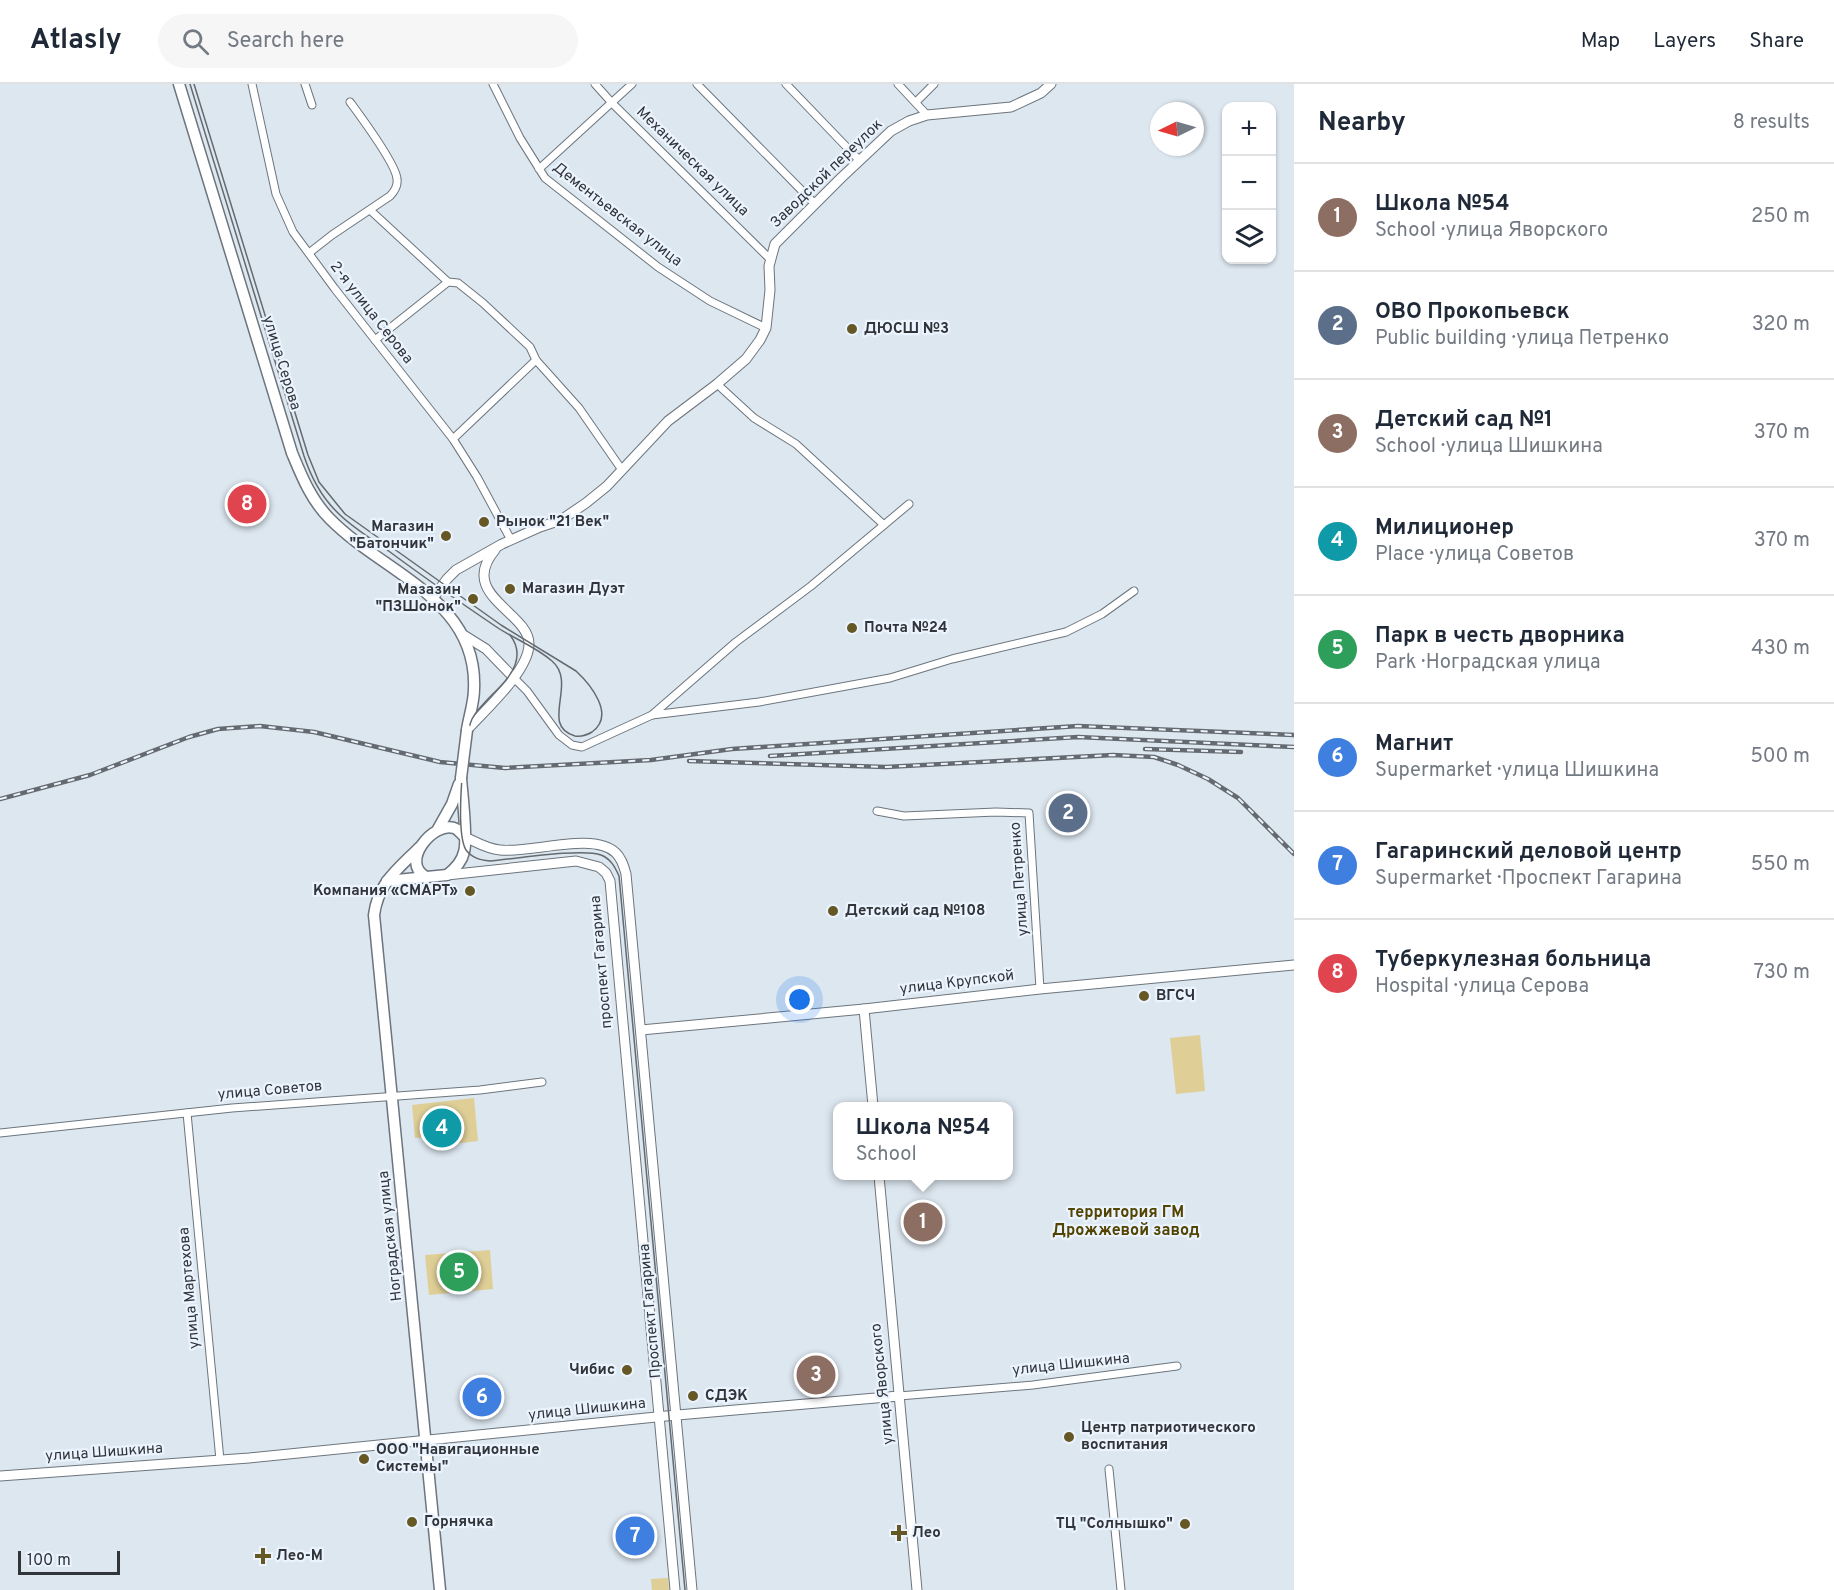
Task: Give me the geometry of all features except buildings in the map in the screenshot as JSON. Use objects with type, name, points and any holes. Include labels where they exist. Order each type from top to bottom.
[{"type":"main road","name":"улица Серова","points":[[179,84],[292,453],[302,478],[315,502],[332,521],[433,598],[452,617],[471,653],[474,695],[461,778]]},
{"type":"main road","name":"Заводской переулок","points":[[770,259],[775,244],[891,131],[909,120],[927,115],[1011,107],[1041,93],[1051,84]]},
{"type":"main road","points":[[433,598],[456,570],[511,540],[561,520],[586,504],[668,421],[746,359],[760,340],[765,328],[770,290],[770,259]]},
{"type":"main road","points":[[467,730],[513,677],[522,664],[529,644],[525,632],[490,594],[486,585],[484,567],[499,546]]},
{"type":"main road","points":[[462,634],[486,649],[513,677]]},
{"type":"main road","points":[[386,881],[438,829],[452,804],[461,778]]},
{"type":"main road","points":[[386,881],[447,875],[455,868],[463,856],[465,847],[461,778]]},
{"type":"main road","points":[[438,829],[453,827],[465,837],[499,850],[580,844],[599,845],[615,852],[623,863],[626,874],[641,1030]]},
{"type":"main road","points":[[420,847],[416,865],[418,871],[426,877]]},
{"type":"main road","name":"проспект Гагарина","points":[[447,875],[576,861],[604,870],[610,881],[627,1068]]},
{"type":"main road","name":"Ноградская улица","points":[[386,881],[376,899],[374,915],[441,1590]]},
{"type":"main road","name":"улица Крупской","points":[[641,1030],[1294,965]]},
{"type":"main road","points":[[864,1009],[873,1102]]},
{"type":"main road","name":"Проспект Гагарина","points":[[641,1030],[692,1590]]},
{"type":"main road","name":"Проспект Гагарина","points":[[627,1068],[675,1590]]},
{"type":"main road","name":"улица Яворского","points":[[879,1180],[917,1590]]},
{"type":"main road","name":"улица Шишкина","points":[[0,1476],[220,1460],[899,1396]]},
{"type":"street","name":"2-я улица Серова","points":[[252,84],[276,194],[293,232],[453,439],[477,477],[511,540]]},
{"type":"street","points":[[305,84],[312,105]]},
{"type":"street","name":"Дементьевская улица","points":[[493,84],[520,138],[545,178],[658,267],[710,301],[765,328]]},
{"type":"street","name":"Механическая улица","points":[[595,84],[770,259]]},
{"type":"street","points":[[539,169],[632,84]]},
{"type":"street","points":[[698,84],[815,204]]},
{"type":"street","points":[[786,84],[860,161]]},
{"type":"street","points":[[898,84],[927,115]]},
{"type":"street","points":[[916,102],[934,84]]},
{"type":"street","points":[[309,253],[394,192],[397,179],[381,147],[350,102]]},
{"type":"street","points":[[370,210],[448,282],[458,283],[483,303],[530,348],[536,360],[579,408],[622,470]]},
{"type":"street","points":[[375,340],[448,282]]},
{"type":"street","points":[[453,439],[536,360]]},
{"type":"street","points":[[717,384],[754,418],[796,444],[884,525]]},
{"type":"street","points":[[513,677],[527,691],[559,735],[572,746],[588,745],[652,715],[736,642],[811,586],[909,504]]},
{"type":"street","points":[[652,715],[759,702],[890,678],[952,659],[1066,632],[1102,614],[1134,591]]},
{"type":"street","name":"улица Петренко","points":[[877,811],[904,816],[1029,813],[1040,989]]},
{"type":"street","name":"улица Крупской","points":[[624,1031],[641,1030]]},
{"type":"street","name":"улица Советов","points":[[0,1133],[186,1113],[392,1095],[480,1090],[542,1082]]},
{"type":"street","name":"улица Мартехова","points":[[186,1113],[220,1460]]},
{"type":"street","name":"улица Шишкина","points":[[899,1396],[1045,1383],[1177,1366]]},
{"type":"street","points":[[1109,1469],[1121,1590]]},
{"type":"shaded area","points":[[1200,1035],[1205,1091],[1176,1094],[1170,1038]]},
{"type":"shaded area","points":[[474,1098],[478,1141],[437,1146],[431,1137],[415,1138],[412,1105]]},
{"type":"shaded area","points":[[490,1250],[493,1289],[429,1295],[425,1255]]},
{"type":"shaded area","points":[[668,1578],[669,1590],[652,1590],[651,1579]]},
{"type":"tram line","points":[[190,84],[304,456],[321,492],[330,505],[355,528],[498,628],[552,661],[559,670],[562,681],[560,723],[565,731],[575,736],[584,736],[592,732],[599,725],[602,717],[601,709],[594,692],[576,671],[501,625],[345,514],[319,482],[308,455],[194,84]]},
{"type":"tram line","points":[[510,635],[517,649],[515,665],[511,673],[482,705],[472,719],[469,729],[463,764],[461,806],[463,840],[466,850],[471,855],[490,861],[564,853],[601,855],[610,861],[619,876],[685,1590]]},
{"type":"railway","points":[[0,799],[90,775],[189,737],[218,729],[260,726],[314,732],[440,762],[505,768],[651,760],[732,749],[1078,726],[1294,735]]},
{"type":"railway","points":[[770,756],[1078,737],[1294,747]]},
{"type":"railway","points":[[1145,749],[1241,752]]},
{"type":"railway","points":[[689,761],[886,767],[1113,755],[1154,757],[1208,779],[1238,798],[1294,854]]},
{"type":"place","name":"ДЮСШ №3","points":[[852,329]]},
{"type":"place","name":"Туберкулезная больница","points":[[247,504]]},
{"type":"place","name":"Рынок \"21 Век\"","points":[[484,522]]},
{"type":"place","name":"Магазин \"Батончик\"","points":[[446,536]]},
{"type":"place","name":"Магазин Дуэт","points":[[510,589]]},
{"type":"place","name":"Мазазин \"ПЗШонок\"","points":[[473,599]]},
{"type":"place","name":"Почта №24","points":[[852,628]]},
{"type":"place","name":"ОВО Прокопьевск","points":[[1068,813]]},
{"type":"place","name":"Компания «СМАРТ»","points":[[470,891]]},
{"type":"place","name":"Детский сад №108","points":[[833,911]]},
{"type":"place","name":"ВГСЧ","points":[[1144,996]]},
{"type":"place","name":"Милиционер","points":[[442,1128]]},
{"type":"place","name":"Школа №54","points":[[923,1222]]},
{"type":"place","name":"Парк в честь дворника","points":[[459,1272]]},
{"type":"place","name":"Чибис","points":[[627,1370]]},
{"type":"place","name":"Детский сад №1","points":[[816,1375]]},
{"type":"place","name":"СДЭК","points":[[693,1396]]},
{"type":"place","name":"Магнит","points":[[482,1397]]},
{"type":"place","name":"Центр патриотического воспитания","points":[[1069,1437]]},
{"type":"place","name":"ООО \"Навигационные Системы\"","points":[[364,1459]]},
{"type":"place","name":"Горнячка","points":[[412,1522]]},
{"type":"place","name":"ТЦ \"Солнышко\"","points":[[1185,1524]]},
{"type":"place","name":"Лео","points":[[899,1533]]},
{"type":"place","name":"Гагаринский деловой центр","points":[[635,1536]]},
{"type":"place","name":"Лео-М","points":[[263,1556]]},
{"type":"district","name":"территория ГМ Дрожжевой завод","points":[[1126,1222]]}]
